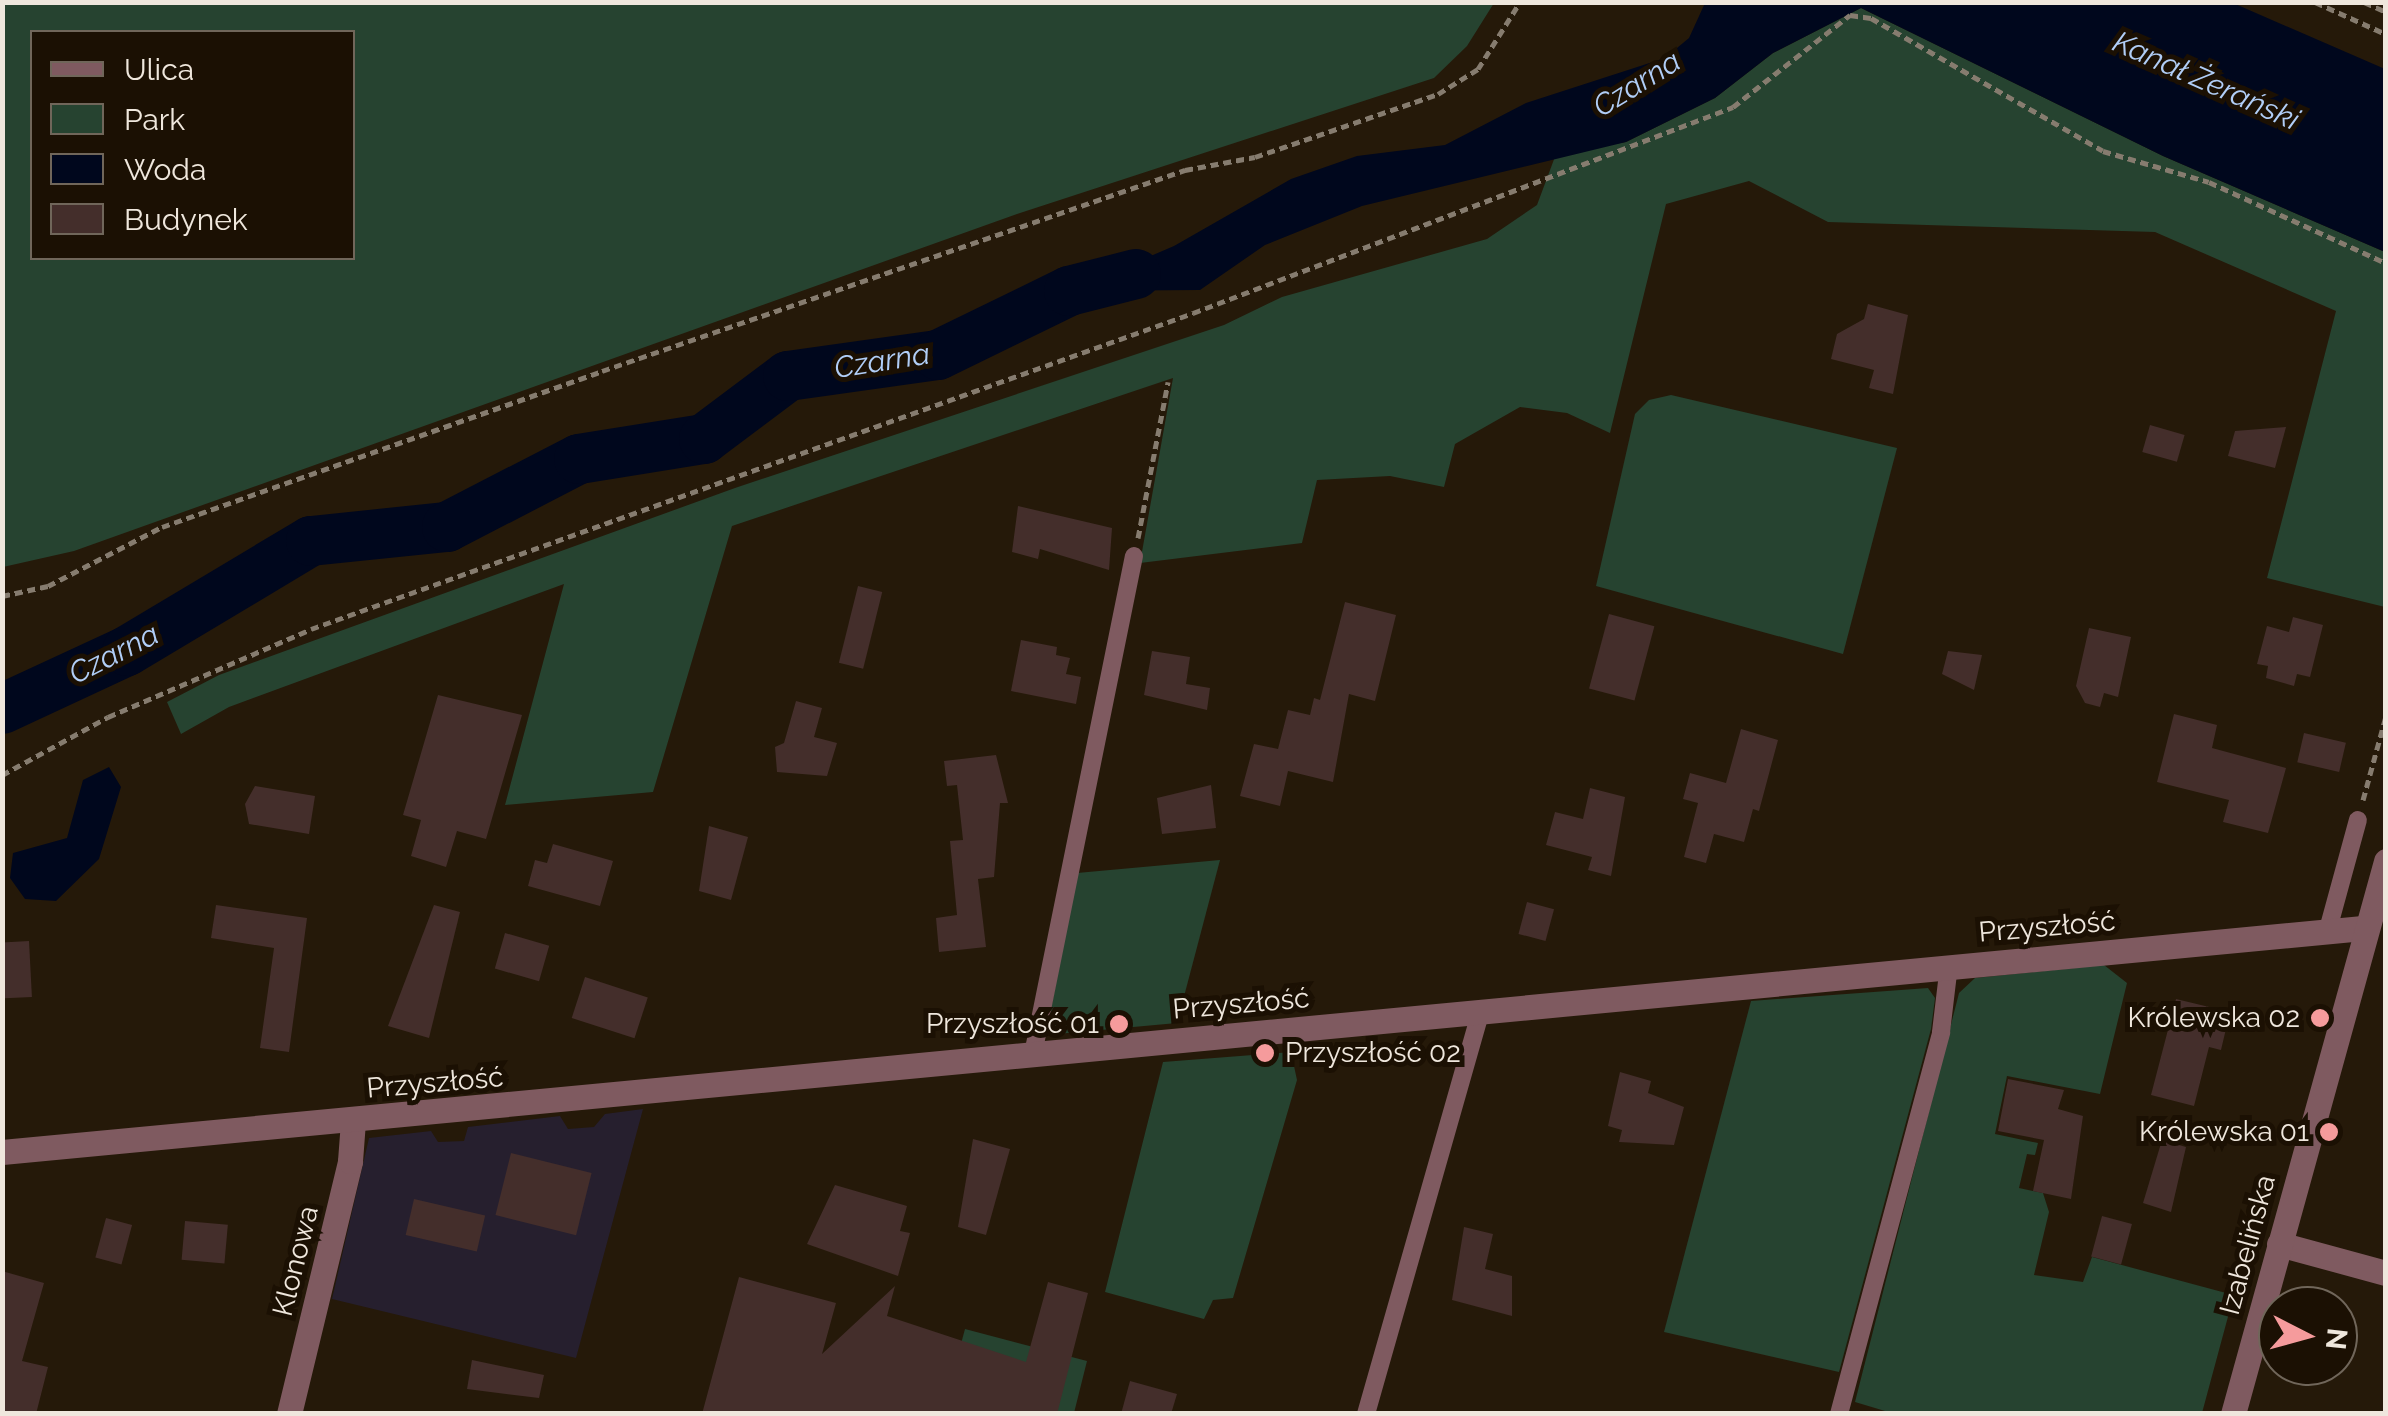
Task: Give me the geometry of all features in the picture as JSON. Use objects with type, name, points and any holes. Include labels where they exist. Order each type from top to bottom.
[{"type":"street","name":"Izabelińska","points":[[2233,1414],[2386,861]]},
{"type":"street","name":"Przyszłość","points":[[2,1152],[2365,928]]},
{"type":"street","name":"Klonowa","points":[[290,1414],[350,1161],[353,1120]]},
{"type":"street","points":[[2279,1244],[2386,1273]]},
{"type":"lane","points":[[1033,1054],[1134,556]]},
{"type":"lane","points":[[2327,933],[2358,820]]},
{"type":"lane","points":[[1838,1414],[1941,1032],[1949,965]]},
{"type":"lane","points":[[1366,1414],[1480,1013]]},
{"type":"path","points":[[2,596],[48,586],[162,528],[602,371],[1185,170],[1255,157],[1438,94],[1478,69],[1520,2]]},
{"type":"path","points":[[2314,2],[2386,34]]},
{"type":"path","points":[[2364,2],[2386,12]]},
{"type":"path","points":[[2,775],[108,716],[311,630],[1193,313],[1733,107],[1850,15],[1871,18],[2103,152],[2209,182],[2386,263]]},
{"type":"path","points":[[1134,556],[1168,382]]},
{"type":"path","points":[[2358,820],[2386,716]]},
{"type":"shaded area","points":[[643,1109],[576,1358],[332,1299],[369,1138],[431,1131],[438,1142],[464,1141],[468,1127],[560,1116],[568,1129],[594,1127],[605,1114]]},
{"type":"green space","points":[[3,2],[1494,3],[1467,46],[1434,78],[1017,214],[74,551],[3,567]]},
{"type":"green space","points":[[1861,8],[2163,156],[2385,252],[2385,607],[2267,578],[2336,311],[2155,232],[1828,222],[1749,181],[1666,204],[1610,433],[1567,413],[1520,407],[1455,444],[1444,487],[1390,476],[1317,480],[1302,543],[1140,563],[1173,378],[732,526],[653,792],[505,805],[564,584],[229,707],[181,734],[167,702],[219,675],[735,488],[1224,325],[1282,297],[1487,239],[1537,205],[1556,154],[1626,142],[1715,98],[1773,53]]},
{"type":"green space","points":[[1671,395],[1897,448],[1843,654],[1596,586],[1635,414],[1649,400]]},
{"type":"green space","points":[[1220,860],[1177,1023],[1046,1035],[1077,873]]},
{"type":"green space","points":[[2104,965],[2127,983],[2100,1094],[2007,1076],[1995,1134],[2038,1143],[2035,1155],[2027,1154],[2019,1188],[2043,1193],[2049,1212],[2034,1275],[2083,1282],[2092,1257],[2226,1293],[2221,1310],[2229,1313],[2202,1413],[1895,1414],[1855,1402],[1959,993],[1975,978]]},
{"type":"green space","points":[[1928,988],[1935,998],[1931,1029],[1839,1372],[1664,1332],[1751,1001]]},
{"type":"green space","points":[[1291,1052],[1297,1080],[1233,1298],[1213,1300],[1204,1319],[1105,1292],[1163,1062]]},
{"type":"green space","points":[[965,1329],[1087,1361],[1074,1413],[942,1414]]},
{"type":"water","name":"Kanał Żerański","points":[[1705,3],[2233,3],[2385,69],[2385,252],[2163,156],[1861,8],[1773,53],[1715,98],[1626,142],[1362,206],[1265,245],[1200,290],[1069,291],[1174,246],[1291,179],[1357,156],[1445,145],[1526,103],[1665,58],[1689,38]]},
{"type":"water","points":[[109,767],[121,787],[99,859],[56,901],[25,899],[10,878],[13,853],[67,838],[83,780]]},
{"type":"building","points":[[1868,304],[1908,315],[1893,394],[1869,388],[1874,370],[1831,359],[1837,334],[1864,319]]},
{"type":"building","points":[[2150,425],[2185,435],[2177,462],[2142,452]]},
{"type":"building","points":[[2286,427],[2275,468],[2228,456],[2235,431]]},
{"type":"building","points":[[1018,506],[1112,528],[1109,570],[1040,549],[1038,559],[1012,552]]},
{"type":"building","points":[[858,586],[882,592],[863,669],[839,663]]},
{"type":"building","points":[[1345,602],[1396,615],[1375,701],[1349,694],[1333,782],[1288,771],[1280,806],[1240,796],[1254,744],[1278,749],[1288,710],[1310,715],[1314,698],[1320,700]]},
{"type":"building","points":[[1609,614],[1654,626],[1634,701],[1589,688]]},
{"type":"building","points":[[2293,617],[2323,625],[2310,677],[2297,674],[2294,686],[2266,678],[2268,666],[2257,664],[2267,626],[2289,632]]},
{"type":"building","points":[[2089,628],[2131,637],[2118,697],[2104,693],[2100,707],[2085,703],[2076,686]]},
{"type":"building","points":[[1021,640],[1057,647],[1056,655],[1070,658],[1066,674],[1081,677],[1076,704],[1011,691]]},
{"type":"building","points":[[1152,651],[1190,657],[1186,684],[1210,688],[1207,710],[1144,695]]},
{"type":"building","points":[[1948,651],[1982,655],[1974,690],[1942,674]]},
{"type":"building","points":[[438,695],[522,715],[486,839],[457,831],[446,867],[411,856],[421,820],[403,815]]},
{"type":"building","points":[[796,701],[822,708],[814,737],[837,743],[827,776],[777,772],[775,747],[784,743]]},
{"type":"building","points":[[2174,714],[2217,725],[2212,748],[2286,768],[2268,833],[2223,822],[2229,800],[2157,782]]},
{"type":"building","points":[[1741,729],[1778,740],[1759,811],[1753,809],[1744,842],[1714,834],[1706,863],[1684,857],[1698,803],[1683,799],[1690,773],[1726,783]]},
{"type":"building","points":[[2304,733],[2346,743],[2339,772],[2297,762]]},
{"type":"building","points":[[996,755],[1008,803],[1000,803],[994,877],[978,879],[986,947],[939,952],[936,918],[957,915],[950,841],[963,840],[957,785],[947,786],[944,761]]},
{"type":"building","points":[[1211,785],[1216,828],[1162,834],[1157,798]]},
{"type":"building","points":[[255,786],[315,796],[309,834],[249,824],[245,804]]},
{"type":"building","points":[[1590,788],[1625,797],[1611,876],[1588,870],[1592,857],[1546,845],[1555,812],[1583,819]]},
{"type":"building","points":[[709,826],[748,837],[731,900],[699,891]]},
{"type":"building","points":[[553,844],[613,861],[600,906],[528,886],[535,860],[547,863]]},
{"type":"building","points":[[1527,902],[1554,909],[1546,941],[1518,934]]},
{"type":"building","points":[[216,905],[307,918],[289,1052],[260,1048],[274,948],[211,938]]},
{"type":"building","points":[[434,905],[460,912],[429,1038],[388,1026]]},
{"type":"building","points":[[505,933],[549,946],[539,981],[495,969]]},
{"type":"building","points":[[29,941],[32,997],[5,998],[2,942]]},
{"type":"building","points":[[585,977],[648,997],[634,1038],[572,1018]]},
{"type":"building","points":[[2176,999],[2230,1012],[2221,1050],[2209,1047],[2194,1106],[2151,1095]]},
{"type":"building","points":[[1620,1072],[1651,1081],[1648,1093],[1684,1107],[1674,1145],[1619,1142],[1622,1130],[1608,1126]]},
{"type":"building","points":[[2008,1079],[2064,1090],[2058,1109],[2083,1116],[2071,1199],[2033,1191],[2044,1140],[1998,1131]]},
{"type":"building","points":[[973,1139],[1010,1149],[986,1235],[958,1227]]},
{"type":"building","points":[[2162,1140],[2186,1147],[2171,1212],[2143,1203]]},
{"type":"building","points":[[511,1153],[592,1173],[576,1235],[496,1215]]},
{"type":"building","points":[[835,1185],[907,1206],[900,1231],[910,1233],[898,1276],[807,1244]]},
{"type":"building","points":[[414,1199],[485,1215],[477,1251],[406,1235]]},
{"type":"building","points":[[2102,1216],[2132,1224],[2121,1265],[2091,1257]]},
{"type":"building","points":[[106,1218],[132,1225],[121,1265],[95,1258]]},
{"type":"building","points":[[185,1221],[228,1225],[224,1264],[182,1260]]},
{"type":"building","points":[[1464,1227],[1493,1234],[1485,1269],[1512,1276],[1512,1316],[1452,1300]]},
{"type":"building","points":[[2,1271],[44,1283],[22,1361],[48,1367],[36,1414],[2,1414]]},
{"type":"building","points":[[739,1277],[836,1303],[822,1354],[895,1286],[887,1316],[1026,1362],[1048,1282],[1088,1293],[1057,1414],[702,1414]]},
{"type":"building","points":[[472,1360],[544,1375],[539,1398],[467,1389]]},
{"type":"building","points":[[1130,1381],[1177,1394],[1171,1414],[1121,1414]]},
{"type":"waterway","name":"Czarna","points":[[2,709],[127,651],[311,541],[447,527],[579,459],[704,439],[788,376],[938,355],[1069,291],[1136,274]]},
{"type":"place","name":"Królewska 02","points":[[2320,1018]]},
{"type":"place","name":"Przyszłość 01","points":[[1119,1024]]},
{"type":"place","name":"Przyszłość 02","points":[[1265,1053]]},
{"type":"place","name":"Królewska 01","points":[[2329,1132]]}]
